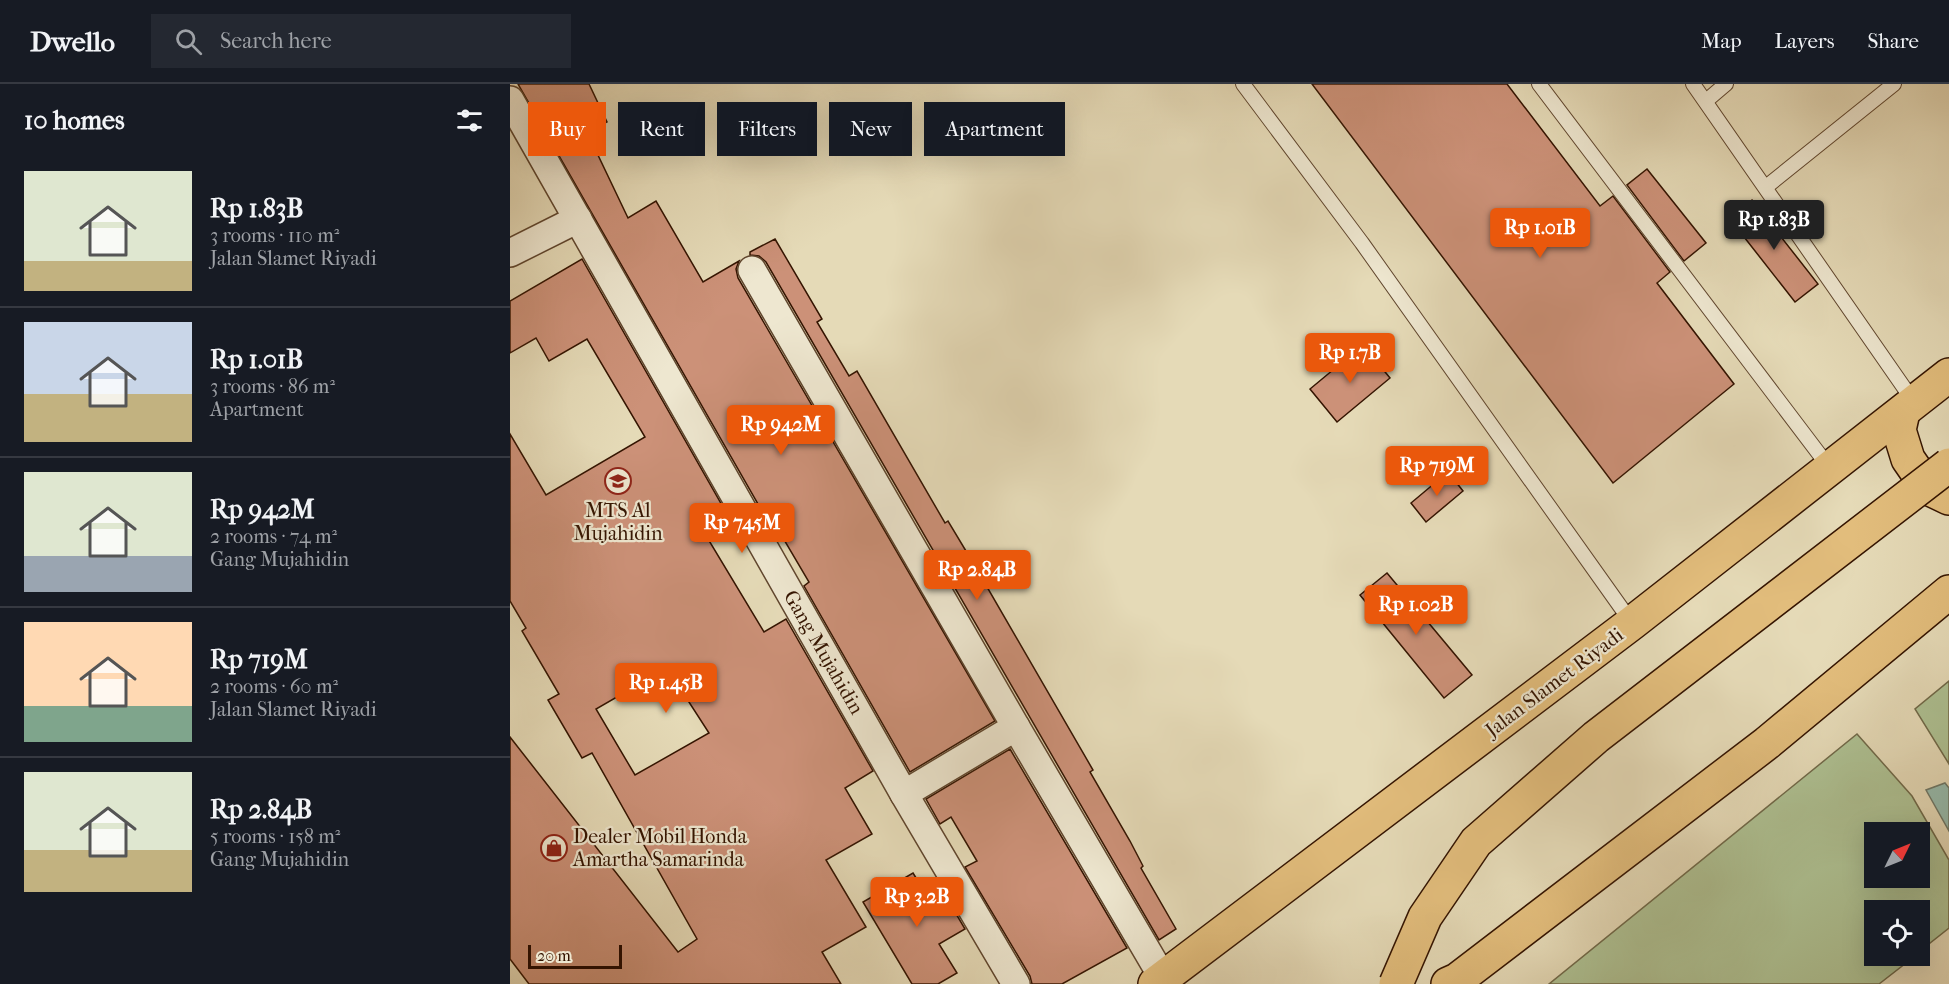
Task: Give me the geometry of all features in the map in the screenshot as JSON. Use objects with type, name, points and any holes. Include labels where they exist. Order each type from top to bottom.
[{"type":"highway","name":"Jalan Slamet Riyadi","points":[[1159,981],[1632,623],[1949,375]]},
{"type":"highway","points":[[1909,407],[1899,430],[1908,459],[1928,488],[1949,498]]},
{"type":"highway","points":[[1396,984],[1425,917],[1476,842],[1596,737],[1949,465]]},
{"type":"highway","points":[[1448,984],[1767,743],[1949,592]]},
{"type":"street","name":"Gang Mujahidin","points":[[510,100],[904,794],[1016,984]]},
{"type":"street","points":[[510,253],[578,219]]},
{"type":"street","points":[[752,270],[1016,727],[1159,981]]},
{"type":"street","points":[[904,794],[1016,727]]},
{"type":"lane","points":[[1243,84],[1362,243],[1632,623]]},
{"type":"lane","points":[[1539,84],[1829,468]]},
{"type":"lane","points":[[1693,84],[1766,187],[1909,407]]},
{"type":"lane","points":[[1706,101],[1726,84]]},
{"type":"lane","points":[[1766,187],[1894,84]]},
{"type":"shaded area","points":[[1949,681],[1949,764],[1915,709]]},
{"type":"shaded area","points":[[1857,734],[1912,796],[1927,822],[1864,822],[1864,888],[1930,888],[1930,827],[1949,860],[1949,928],[1930,943],[1930,900],[1864,900],[1864,966],[1902,966],[1879,984],[1549,984]]},
{"type":"shaded area","points":[[1945,783],[1949,788],[1949,831],[1926,790]]},
{"type":"building","points":[[518,84],[589,84],[598,102],[528,102]]},
{"type":"building","points":[[1312,84],[1507,84],[1600,206],[1613,196],[1670,272],[1657,283],[1734,384],[1613,483]]},
{"type":"building","points":[[559,156],[598,156],[628,218],[656,201],[703,282],[739,261],[736,269],[738,278],[995,721],[910,772],[804,586],[809,582],[766,509],[762,511]]},
{"type":"building","points":[[1647,169],[1706,243],[1684,261],[1627,185]]},
{"type":"building","points":[[1752,200],[1818,284],[1795,302],[1730,219]]},
{"type":"building","points":[[775,239],[822,319],[817,322],[849,376],[857,371],[945,523],[948,521],[972,561],[1093,770],[1090,772],[1130,841],[1143,866],[1141,868],[1176,929],[1159,940],[766,262],[759,256],[750,255],[750,252]]},
{"type":"building","points":[[582,259],[727,514],[702,529],[764,632],[786,619],[873,771],[845,788],[872,834],[826,860],[866,927],[822,952],[841,984],[529,984],[510,959],[510,737],[678,952],[697,939],[592,753],[582,758],[548,700],[559,694],[522,631],[526,628],[510,601],[510,434],[546,495],[645,437],[587,339],[549,361],[536,338],[510,353],[510,301]],"holes":[[[667,668],[709,733],[635,775],[596,709]]]},
{"type":"building","points":[[1363,345],[1390,378],[1337,422],[1310,389]]},
{"type":"building","points":[[1448,472],[1463,491],[1426,522],[1411,503]]},
{"type":"building","points":[[1387,573],[1472,675],[1444,698],[1360,595]]},
{"type":"building","points":[[1010,749],[1127,948],[1062,984],[1032,984],[1030,976],[965,867],[977,861],[951,817],[940,824],[926,799]]},
{"type":"building","points":[[913,873],[924,891],[938,883],[965,929],[939,944],[957,973],[938,984],[912,984],[863,902]]},
{"type":"place","name":"MTS Al Mujahidin","points":[[618,481]]},
{"type":"place","name":"Dealer Mobil Honda Amartha Samarinda","points":[[554,848]]}]
